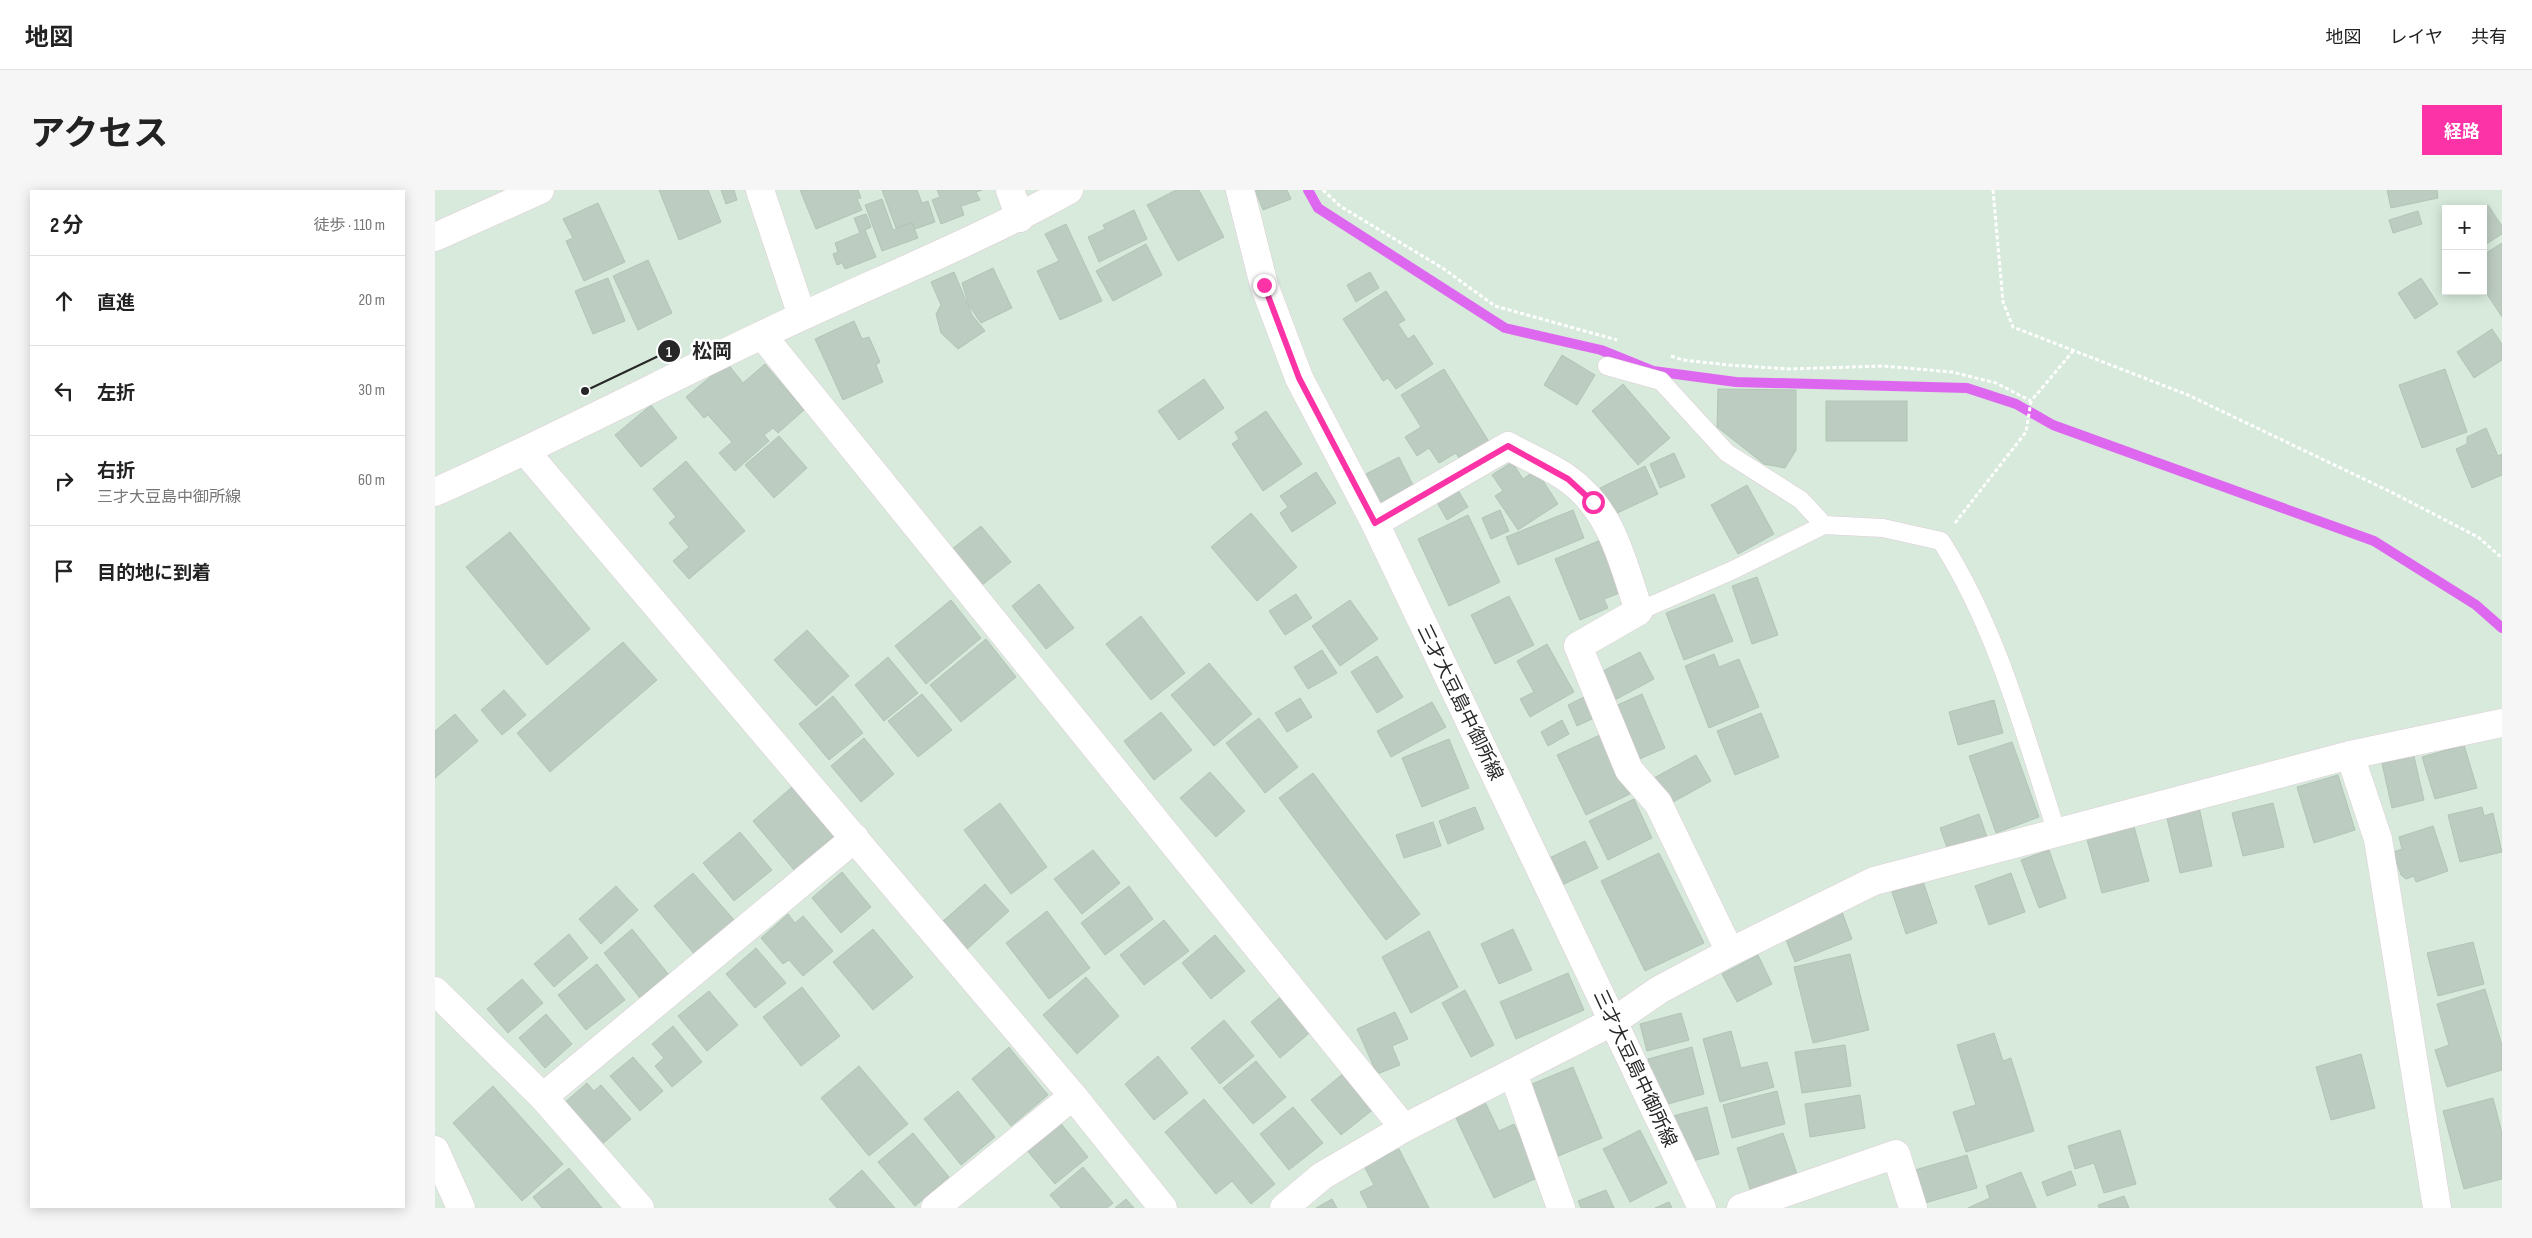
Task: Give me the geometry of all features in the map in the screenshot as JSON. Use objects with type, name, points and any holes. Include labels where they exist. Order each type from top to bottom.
[{"type":"street","points":[[760,190],[802,316]]},
{"type":"street","points":[[1010,190],[1020,218]]},
{"type":"street","points":[[435,492],[526,452],[802,316],[1020,218],[1069,190]]},
{"type":"street","name":"三才大豆島中御所線","points":[[1240,190],[1264,285],[1299,378],[1375,523],[1614,1021],[1701,1208]]},
{"type":"street","points":[[435,237],[523,193]]},
{"type":"street","points":[[762,335],[1404,1128]]},
{"type":"street","points":[[1375,523],[1508,446],[1568,479],[1596,505],[1611,528],[1639,611],[1578,646],[1629,770],[1658,803],[1730,952]]},
{"type":"street","points":[[526,452],[1073,1096],[1163,1208]]},
{"type":"street","points":[[1285,1208],[1323,1176],[1404,1128],[1614,1021],[1659,990],[1730,952],[1874,881],[2351,755],[2502,723]]},
{"type":"street","points":[[2351,755],[2377,839],[2437,1208]]},
{"type":"street","points":[[543,1097],[855,838]]},
{"type":"street","points":[[435,990],[543,1097],[640,1208]]},
{"type":"street","points":[[1513,1073],[1561,1208]]},
{"type":"street","points":[[935,1208],[1073,1096]]},
{"type":"street","points":[[435,1150],[461,1208]]},
{"type":"street","points":[[1741,1208],[1896,1154],[1913,1208]]},
{"type":"lane","points":[[1607,366],[1661,381],[1727,453],[1801,500],[1824,525]]},
{"type":"lane","points":[[1639,611],[1733,570],[1824,525],[1883,528],[1941,541],[1964,577],[1995,645],[2057,833]]},
{"type":"path","points":[[1323,190],[1340,206],[1444,269],[1495,306],[1624,342]]},
{"type":"path","points":[[1993,190],[2003,302],[2013,326],[2188,395],[2391,492],[2478,537],[2502,558]]},
{"type":"path","points":[[1941,541],[2026,432],[2031,401],[2074,350]]},
{"type":"path","points":[[1666,355],[1702,362],[1789,369],[1883,366],[1952,372],[1996,383],[2031,401]]},
{"type":"building","points":[[659,190],[708,190],[721,222],[679,240]]},
{"type":"building","points":[[721,190],[734,190],[737,200],[726,204]]},
{"type":"building","points":[[800,190],[858,190],[861,198],[857,199],[862,210],[816,229]]},
{"type":"building","points":[[882,190],[917,190],[922,203],[928,201],[935,222],[915,229],[912,222],[896,228]]},
{"type":"building","points":[[937,190],[982,190],[976,192],[980,200],[961,206],[964,215],[941,224],[932,200],[940,197]]},
{"type":"building","points":[[1176,190],[1199,190],[1224,237],[1178,261],[1147,205]]},
{"type":"building","points":[[1255,190],[1287,190],[1291,199],[1263,210]]},
{"type":"building","points":[[2387,190],[2437,190],[2438,198],[2391,208]]},
{"type":"building","points":[[882,199],[893,230],[912,223],[918,238],[882,251],[865,205]]},
{"type":"building","points":[[598,203],[625,262],[584,281],[566,241],[573,238],[563,219]]},
{"type":"building","points":[[2487,206],[2502,226],[2502,234],[2487,243]]},
{"type":"building","points":[[1134,210],[1147,239],[1099,262],[1088,237],[1105,229],[1103,225]]},
{"type":"building","points":[[2418,211],[2422,224],[2393,233],[2389,220]]},
{"type":"building","points":[[866,214],[871,227],[865,230],[876,257],[845,269],[842,263],[837,265],[833,254],[838,252],[835,243],[860,233],[854,218]]},
{"type":"building","points":[[1066,224],[1102,301],[1060,320],[1037,271],[1059,261],[1045,234]]},
{"type":"building","points":[[2502,243],[2502,317],[2487,294],[2487,252]]},
{"type":"building","points":[[1146,244],[1162,275],[1113,301],[1096,271]]},
{"type":"building","points":[[648,260],[672,313],[638,330],[613,276]]},
{"type":"building","points":[[993,268],[1012,308],[981,323],[969,306],[962,283]]},
{"type":"building","points":[[954,272],[972,315],[985,331],[958,349],[941,333],[936,314],[941,305],[931,282]]},
{"type":"building","points":[[1370,272],[1379,288],[1356,302],[1347,285]]},
{"type":"building","points":[[608,278],[625,321],[593,334],[575,291]]},
{"type":"building","points":[[2421,278],[2438,304],[2415,319],[2398,293]]},
{"type":"building","points":[[1386,291],[1405,320],[1398,324],[1408,339],[1414,335],[1433,364],[1396,389],[1388,378],[1383,381],[1343,319]]},
{"type":"building","points":[[854,321],[862,339],[869,337],[880,362],[876,365],[883,382],[843,400],[815,339]]},
{"type":"building","points":[[2492,329],[2502,344],[2502,360],[2474,378],[2457,352]]},
{"type":"building","points":[[1562,355],[1595,375],[1577,405],[1544,385]]},
{"type":"building","points":[[727,363],[743,383],[765,364],[804,410],[778,433],[773,428],[764,435],[769,441],[735,471],[719,453],[732,442],[708,415],[704,418],[686,397]]},
{"type":"building","points":[[1444,369],[1491,445],[1462,463],[1456,453],[1439,463],[1429,448],[1417,456],[1405,437],[1421,427],[1401,395]]},
{"type":"building","points":[[2445,369],[2467,432],[2422,448],[2399,385]]},
{"type":"building","points":[[1204,379],[1224,408],[1179,440],[1158,411]]},
{"type":"building","points":[[1623,384],[1670,438],[1638,465],[1592,411]]},
{"type":"building","points":[[1718,389],[1796,390],[1796,450],[1785,468],[1764,464],[1717,427]]},
{"type":"building","points":[[1826,401],[1907,401],[1907,441],[1826,441]]},
{"type":"building","points":[[651,405],[677,438],[641,467],[615,435]]},
{"type":"building","points":[[1266,411],[1302,464],[1263,491],[1232,444],[1239,439],[1235,432]]},
{"type":"building","points":[[2486,428],[2498,456],[2502,454],[2502,475],[2472,488],[2456,449],[2467,444],[2467,437]]},
{"type":"building","points":[[779,436],[807,468],[774,498],[745,465]]},
{"type":"building","points":[[1674,453],[1685,477],[1660,488],[1650,464]]},
{"type":"building","points":[[1399,457],[1415,489],[1377,508],[1360,477]]},
{"type":"building","points":[[686,461],[745,531],[689,579],[673,561],[689,547],[669,523],[676,517],[653,489]]},
{"type":"building","points":[[1512,462],[1523,479],[1536,470],[1558,504],[1518,530],[1495,496],[1503,491],[1492,475]]},
{"type":"building","points":[[1645,466],[1658,494],[1613,515],[1600,488]]},
{"type":"building","points":[[1316,472],[1336,503],[1292,532],[1280,513],[1288,507],[1280,496]]},
{"type":"building","points":[[1455,485],[1468,507],[1447,520],[1434,497]]},
{"type":"building","points":[[1747,485],[1774,534],[1738,554],[1711,505]]},
{"type":"building","points":[[1500,510],[1509,531],[1491,539],[1482,518]]},
{"type":"building","points":[[1573,510],[1584,538],[1518,565],[1506,537]]},
{"type":"building","points":[[1251,513],[1297,567],[1257,601],[1211,547]]},
{"type":"building","points":[[1468,515],[1500,582],[1449,606],[1418,539]]},
{"type":"building","points":[[981,526],[1011,562],[977,589],[947,553]]},
{"type":"building","points":[[510,532],[590,629],[547,665],[466,567]]},
{"type":"building","points":[[1601,540],[1622,592],[1604,599],[1608,608],[1580,620],[1555,559]]},
{"type":"building","points":[[1757,577],[1778,635],[1752,644],[1732,586]]},
{"type":"building","points":[[1039,584],[1074,628],[1046,649],[1012,606]]},
{"type":"building","points":[[1296,594],[1312,618],[1285,635],[1269,611]]},
{"type":"building","points":[[1714,594],[1733,641],[1684,660],[1666,613]]},
{"type":"building","points":[[1509,596],[1534,645],[1495,664],[1471,615]]},
{"type":"building","points":[[951,600],[981,638],[926,684],[895,646]]},
{"type":"building","points":[[1350,600],[1378,639],[1340,666],[1312,626]]},
{"type":"building","points":[[1141,616],[1185,673],[1151,700],[1106,644]]},
{"type":"building","points":[[807,630],[849,676],[816,706],[774,660]]},
{"type":"building","points":[[986,639],[1016,677],[961,722],[930,685]]},
{"type":"building","points":[[623,642],[657,680],[550,772],[517,733]]},
{"type":"building","points":[[1547,644],[1574,692],[1530,717],[1520,699],[1534,692],[1517,661]]},
{"type":"building","points":[[1322,650],[1337,673],[1308,689],[1294,667]]},
{"type":"building","points":[[1640,652],[1654,679],[1613,701],[1599,673]]},
{"type":"building","points":[[1714,654],[1719,667],[1739,659],[1759,707],[1709,728],[1685,666]]},
{"type":"building","points":[[1377,656],[1403,697],[1377,713],[1351,672]]},
{"type":"building","points":[[888,657],[918,693],[884,721],[855,685]]},
{"type":"building","points":[[1209,663],[1252,714],[1214,746],[1171,695]]},
{"type":"building","points":[[504,690],[526,715],[502,735],[481,710]]},
{"type":"building","points":[[922,694],[952,730],[918,757],[888,721]]},
{"type":"building","points":[[1642,694],[1665,748],[1637,760],[1613,707]]},
{"type":"building","points":[[833,696],[863,733],[829,760],[799,724]]},
{"type":"building","points":[[1584,697],[1594,718],[1577,726],[1568,705]]},
{"type":"building","points":[[1300,698],[1312,717],[1287,732],[1275,713]]},
{"type":"building","points":[[1994,700],[2003,733],[1958,745],[1949,712]]},
{"type":"building","points":[[1432,702],[1446,727],[1391,757],[1377,731]]},
{"type":"building","points":[[1161,712],[1192,750],[1154,780],[1124,741]]},
{"type":"building","points":[[1761,713],[1779,757],[1735,775],[1717,731]]},
{"type":"building","points":[[455,714],[478,741],[435,778],[435,731]]},
{"type":"building","points":[[1259,718],[1298,767],[1265,793],[1226,743]]},
{"type":"building","points":[[1562,720],[1569,734],[1548,746],[1541,732]]},
{"type":"building","points":[[1602,734],[1630,794],[1586,815],[1557,755]]},
{"type":"building","points":[[864,738],[894,774],[861,802],[831,766]]},
{"type":"building","points":[[1449,739],[1469,788],[1422,807],[1402,758]]},
{"type":"building","points":[[2012,742],[2039,817],[1996,833],[1969,756]]},
{"type":"building","points":[[2464,745],[2477,788],[2435,799],[2422,757]]},
{"type":"building","points":[[2413,752],[2424,800],[2392,808],[2381,759]]},
{"type":"building","points":[[1696,755],[1711,781],[1666,806],[1652,779]]},
{"type":"building","points":[[1210,772],[1245,811],[1216,837],[1180,798]]},
{"type":"building","points":[[1313,773],[1420,914],[1386,940],[1279,798]]},
{"type":"building","points":[[2338,775],[2355,830],[2314,843],[2297,787]]},
{"type":"building","points":[[792,787],[834,836],[794,870],[753,821]]},
{"type":"building","points":[[1634,799],[1652,838],[1608,860],[1589,821]]},
{"type":"building","points":[[1000,803],[1047,867],[1011,894],[964,830]]},
{"type":"building","points":[[2273,803],[2284,847],[2243,856],[2232,813]]},
{"type":"building","points":[[1475,807],[1484,829],[1448,844],[1439,821]]},
{"type":"building","points":[[2199,807],[2212,866],[2180,873],[2166,814]]},
{"type":"building","points":[[2482,807],[2484,816],[2493,813],[2502,852],[2460,862],[2448,815]]},
{"type":"building","points":[[1979,814],[1988,840],[1949,853],[1940,828]]},
{"type":"building","points":[[1433,822],[1441,846],[1404,858],[1396,835]]},
{"type":"building","points":[[2133,823],[2149,881],[2102,893],[2086,836]]},
{"type":"building","points":[[2433,826],[2448,871],[2416,882],[2414,876],[2406,879],[2401,875],[2393,852],[2402,849],[2399,837]]},
{"type":"building","points":[[740,832],[772,870],[734,901],[703,863]]},
{"type":"building","points":[[1585,841],[1598,868],[1558,887],[1545,860]]},
{"type":"building","points":[[1093,850],[1120,883],[1082,914],[1054,879]]},
{"type":"building","points":[[2049,850],[2066,898],[2039,908],[2021,860]]},
{"type":"building","points":[[1659,853],[1704,943],[1645,971],[1601,881]]},
{"type":"building","points":[[842,872],[871,907],[841,933],[812,898]]},
{"type":"building","points":[[693,873],[735,921],[695,955],[654,906]]},
{"type":"building","points":[[2011,873],[2025,912],[1989,925],[1975,886]]},
{"type":"building","points":[[1923,881],[1937,923],[1906,934],[1892,892]]},
{"type":"building","points":[[985,884],[1009,911],[966,950],[942,922]]},
{"type":"building","points":[[616,886],[638,910],[601,944],[579,919]]},
{"type":"building","points":[[1129,886],[1153,919],[1105,955],[1081,923]]},
{"type":"building","points":[[1047,911],[1090,968],[1049,999],[1006,943]]},
{"type":"building","points":[[1842,912],[1852,939],[1795,962],[1784,935]]},
{"type":"building","points":[[788,914],[795,923],[803,916],[833,951],[803,976],[789,960],[783,964],[761,938]]},
{"type":"building","points":[[1164,920],[1189,951],[1144,985],[1120,955]]},
{"type":"building","points":[[632,929],[669,975],[640,998],[604,953]]},
{"type":"building","points":[[873,929],[913,977],[873,1010],[833,962]]},
{"type":"building","points":[[1513,929],[1532,970],[1499,984],[1481,944]]},
{"type":"building","points":[[1429,931],[1458,987],[1411,1013],[1382,957]]},
{"type":"building","points":[[569,934],[588,958],[554,987],[534,964]]},
{"type":"building","points":[[1215,935],[1245,971],[1211,999],[1182,963]]},
{"type":"building","points":[[2473,942],[2484,984],[2438,996],[2427,953]]},
{"type":"building","points":[[756,948],[786,983],[755,1008],[726,974]]},
{"type":"building","points":[[1850,954],[1869,1030],[1813,1043],[1794,967]]},
{"type":"building","points":[[1758,955],[1772,984],[1737,1002],[1722,974]]},
{"type":"building","points":[[597,964],[625,1000],[586,1030],[558,995]]},
{"type":"building","points":[[1568,973],[1584,1010],[1516,1039],[1500,1002]]},
{"type":"building","points":[[1086,977],[1119,1016],[1077,1054],[1043,1015]]},
{"type":"building","points":[[522,979],[543,1003],[508,1033],[487,1009]]},
{"type":"building","points":[[802,987],[840,1036],[801,1066],[763,1017]]},
{"type":"building","points":[[2485,989],[2502,1045],[2502,1070],[2447,1087],[2435,1050],[2449,1045],[2437,1004]]},
{"type":"building","points":[[1465,990],[1494,1045],[1471,1057],[1442,1003]]},
{"type":"building","points":[[709,991],[738,1025],[707,1051],[678,1016]]},
{"type":"building","points":[[1284,994],[1313,1030],[1280,1058],[1251,1022]]},
{"type":"building","points":[[1395,1012],[1408,1039],[1392,1046],[1400,1065],[1377,1074],[1357,1029]]},
{"type":"building","points":[[1681,1013],[1689,1040],[1647,1051],[1640,1024]]},
{"type":"building","points":[[546,1014],[572,1044],[545,1068],[519,1038]]},
{"type":"building","points":[[1224,1020],[1254,1056],[1220,1084],[1191,1048]]},
{"type":"building","points":[[673,1026],[702,1062],[672,1087],[655,1066],[664,1058],[652,1044]]},
{"type":"building","points":[[1731,1031],[1741,1068],[1767,1062],[1774,1087],[1720,1102],[1703,1039]]},
{"type":"building","points":[[1994,1033],[2003,1061],[2011,1058],[2034,1131],[1966,1152],[1953,1112],[1976,1105],[1957,1045]]},
{"type":"building","points":[[1845,1045],[1851,1086],[1802,1093],[1795,1052]]},
{"type":"building","points":[[1009,1047],[1048,1095],[1011,1126],[972,1079]]},
{"type":"building","points":[[1692,1047],[1704,1094],[1661,1106],[1648,1059]]},
{"type":"building","points":[[2361,1054],[2375,1108],[2331,1120],[2316,1067]]},
{"type":"building","points":[[1158,1056],[1188,1093],[1154,1120],[1125,1084]]},
{"type":"building","points":[[633,1057],[663,1091],[640,1111],[610,1076]]},
{"type":"building","points":[[1256,1061],[1286,1097],[1253,1124],[1223,1088]]},
{"type":"building","points":[[859,1066],[908,1124],[869,1156],[821,1098]]},
{"type":"building","points":[[1573,1067],[1602,1138],[1556,1157],[1527,1086]]},
{"type":"building","points":[[1345,1072],[1375,1108],[1341,1135],[1311,1100]]},
{"type":"building","points":[[587,1083],[594,1091],[601,1085],[631,1119],[600,1146],[563,1104]]},
{"type":"building","points":[[493,1086],[563,1164],[522,1201],[453,1123]]},
{"type":"building","points":[[958,1091],[995,1137],[961,1165],[924,1119]]},
{"type":"building","points":[[1777,1091],[1785,1124],[1732,1138],[1723,1105]]},
{"type":"building","points":[[1860,1095],[1865,1128],[1810,1137],[1805,1104]]},
{"type":"building","points":[[2493,1098],[2502,1133],[2502,1179],[2464,1189],[2443,1111]]},
{"type":"building","points":[[1204,1099],[1275,1184],[1251,1204],[1232,1181],[1216,1194],[1165,1132]]},
{"type":"building","points":[[1485,1102],[1499,1131],[1514,1124],[1539,1177],[1494,1198],[1455,1116]]},
{"type":"building","points":[[1293,1107],[1323,1143],[1289,1170],[1260,1134]]},
{"type":"building","points":[[1707,1107],[1719,1154],[1685,1163],[1673,1116]]},
{"type":"building","points":[[1058,1120],[1088,1157],[1055,1184],[1025,1148]]},
{"type":"building","points":[[1640,1130],[1667,1183],[1630,1202],[1603,1149]]},
{"type":"building","points":[[2120,1130],[2136,1184],[2104,1193],[2094,1163],[2075,1169],[2068,1146]]},
{"type":"building","points":[[913,1133],[949,1177],[915,1206],[878,1162]]},
{"type":"building","points":[[1783,1133],[1798,1177],[1751,1192],[1737,1148]]},
{"type":"building","points":[[1399,1149],[1429,1208],[1368,1208],[1360,1192],[1374,1185],[1364,1166]]},
{"type":"building","points":[[1967,1155],[1977,1188],[1925,1203],[1915,1170]]},
{"type":"building","points":[[1083,1167],[1113,1203],[1107,1208],[1061,1208],[1050,1195]]},
{"type":"building","points":[[569,1168],[602,1208],[542,1208],[533,1197]]},
{"type":"building","points":[[862,1170],[895,1208],[837,1208],[829,1199]]},
{"type":"building","points":[[2071,1171],[2076,1185],[2047,1196],[2042,1182]]},
{"type":"building","points":[[2021,1172],[2036,1208],[1968,1208],[1990,1198],[1986,1186]]},
{"type":"building","points":[[1606,1190],[1614,1208],[1581,1208],[1578,1201]]},
{"type":"building","points":[[2124,1196],[2129,1208],[2099,1208],[2098,1205]]},
{"type":"building","points":[[1126,1199],[1134,1208],[1115,1208]]},
{"type":"building","points":[[1332,1199],[1337,1208],[1316,1208]]},
{"type":"building","points":[[1669,1202],[1672,1208],[1655,1208]]},
{"type":"waterway","points":[[1308,190],[1318,208],[1505,328],[1601,350],[1653,371],[1736,382],[1967,388],[2016,404],[2053,425],[2374,541],[2476,605],[2502,628]]},
{"type":"place","name":"松岡","points":[[585,391]]},
{"type":"route","points":[[1264,285],[1299,378],[1375,523],[1508,446],[1568,479],[1593,502]]}]
